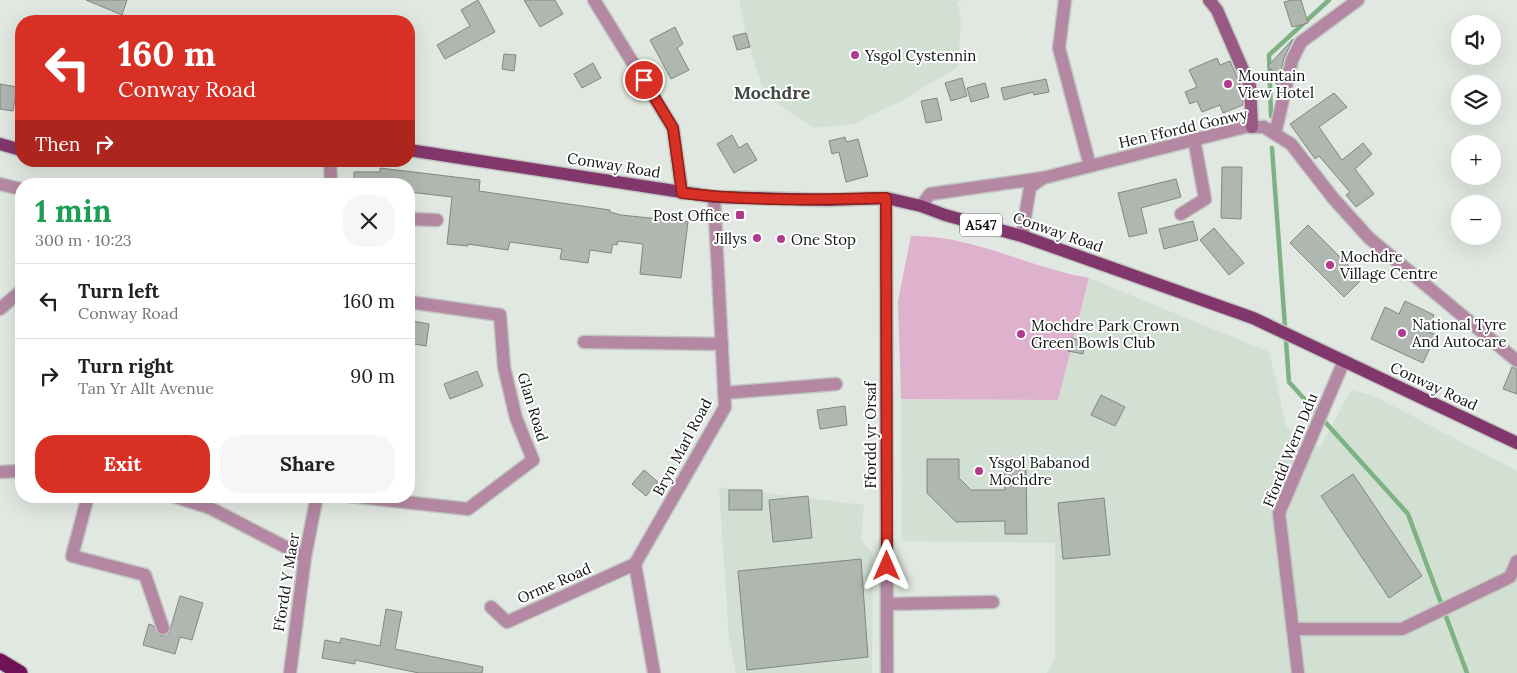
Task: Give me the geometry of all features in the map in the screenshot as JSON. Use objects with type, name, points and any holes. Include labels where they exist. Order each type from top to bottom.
[{"type":"highway","points":[[0,661],[20,673]]},
{"type":"main road","points":[[0,144],[15,148]]},
{"type":"main road","name":"Conway Road","points":[[415,151],[714,197],[828,200],[886,198],[921,206],[946,215],[1022,236],[1253,318],[1517,443]]},
{"type":"street","points":[[594,0],[673,128],[682,193]]},
{"type":"street","points":[[1065,0],[1059,48],[1090,166]]},
{"type":"street","points":[[1210,0],[1217,10],[1250,86],[1252,127]]},
{"type":"street","points":[[1275,134],[1292,60],[1300,42],[1358,0]]},
{"type":"street","name":"Hen Ffordd Gonwy","points":[[921,206],[930,194],[1043,178],[1194,139],[1252,127],[1264,127],[1291,144],[1369,238],[1517,361]]},
{"type":"street","points":[[1181,214],[1205,199],[1194,139]]},
{"type":"street","points":[[1022,236],[1030,187],[1043,178]]},
{"type":"street","points":[[0,184],[15,187]]},
{"type":"street","name":"Bryn Marl Road","points":[[635,564],[725,407],[714,197]]},
{"type":"street","name":"Ffordd yr Orsaf","points":[[886,198],[887,673]]},
{"type":"street","points":[[415,219],[437,220]]},
{"type":"street","points":[[0,309],[15,296]]},
{"type":"street","name":"Glan Road","points":[[413,503],[468,509],[533,460],[516,418],[504,368],[500,315],[415,303]]},
{"type":"street","points":[[584,342],[722,344]]},
{"type":"street","name":"Ffordd Wern Ddu","points":[[1298,673],[1279,513],[1344,361]]},
{"type":"street","points":[[724,393],[836,384]]},
{"type":"street","points":[[0,472],[15,471]]},
{"type":"street","points":[[86,503],[72,556],[145,575],[163,628]]},
{"type":"street","points":[[195,503],[210,508],[305,557]]},
{"type":"street","name":"Ffordd Y Maer","points":[[289,673],[305,557],[316,503]]},
{"type":"street","points":[[1294,629],[1402,629],[1513,580],[1517,561]]},
{"type":"street","points":[[635,564],[654,673]]},
{"type":"street","name":"Orme Road","points":[[491,607],[507,622],[635,564]]},
{"type":"street","points":[[887,604],[993,602]]},
{"type":"shaded area","name":"Ysgol Cystennin","points":[[739,0],[965,0],[957,2],[961,21],[958,67],[899,102],[853,124],[813,128],[765,95],[748,43]]},
{"type":"shaded area","points":[[911,236],[934,237],[979,246],[1045,267],[1089,278],[1058,400],[901,399],[898,301]]},
{"type":"shaded area","points":[[1089,278],[1269,352],[1287,428],[1320,447],[1351,390],[1374,396],[1517,471],[1517,673],[1047,673],[1055,658],[1055,543],[902,541],[901,399],[1058,400]]},
{"type":"shaded area","points":[[719,487],[864,505],[861,540],[873,554],[872,673],[736,673],[729,639]]},
{"type":"building","points":[[86,0],[127,0],[122,15]]},
{"type":"building","points":[[478,0],[495,32],[445,59],[437,45],[470,26],[461,10]]},
{"type":"building","points":[[524,0],[555,0],[563,14],[540,27]]},
{"type":"building","points":[[1301,0],[1308,23],[1292,27],[1284,2]]},
{"type":"building","points":[[675,27],[683,44],[677,48],[689,70],[671,79],[650,40]]},
{"type":"building","points":[[746,33],[750,47],[737,50],[733,36]]},
{"type":"building","points":[[1293,39],[1284,58],[1278,86],[1270,78],[1275,73],[1268,66]]},
{"type":"building","points":[[504,54],[516,55],[514,71],[502,69]]},
{"type":"building","points":[[1217,58],[1220,65],[1230,61],[1242,89],[1243,105],[1223,113],[1220,105],[1202,112],[1197,101],[1190,104],[1185,92],[1197,87],[1189,70]]},
{"type":"building","points":[[593,63],[601,78],[582,88],[574,74]]},
{"type":"building","points":[[962,78],[967,96],[951,101],[945,83]]},
{"type":"building","points":[[1046,79],[1049,92],[1034,95],[1033,92],[1004,100],[1001,88]]},
{"type":"building","points":[[985,83],[989,97],[971,102],[967,88]]},
{"type":"building","points":[[0,84],[15,87],[13,111],[0,109]]},
{"type":"building","points":[[1334,93],[1347,107],[1319,127],[1342,160],[1363,143],[1372,154],[1355,169],[1374,194],[1356,207],[1346,195],[1350,192],[1319,156],[1315,159],[1290,124]]},
{"type":"building","points":[[937,98],[942,120],[926,123],[921,101]]},
{"type":"building","points":[[732,135],[739,148],[747,143],[757,160],[734,173],[717,144]]},
{"type":"building","points":[[845,137],[846,142],[858,139],[868,176],[846,182],[839,152],[832,154],[829,141]]},
{"type":"building","points":[[1222,167],[1242,167],[1241,219],[1221,218]]},
{"type":"building","points":[[380,168],[480,180],[479,191],[610,210],[610,212],[621,215],[688,222],[681,278],[640,274],[643,244],[618,241],[617,245],[613,244],[611,253],[590,250],[588,263],[560,259],[562,249],[510,242],[508,250],[468,244],[468,246],[447,244],[452,197],[415,193],[415,178],[354,178],[354,172],[380,172]]},
{"type":"building","points":[[1176,179],[1181,197],[1141,208],[1147,233],[1129,237],[1118,193]]},
{"type":"building","points":[[1193,221],[1198,240],[1164,249],[1159,229]]},
{"type":"building","points":[[1308,225],[1362,279],[1344,297],[1290,243]]},
{"type":"building","points":[[1214,228],[1244,263],[1229,275],[1200,240]]},
{"type":"building","name":"National Tyre And Autocare","points":[[1405,301],[1434,315],[1427,331],[1436,335],[1423,363],[1371,339],[1385,307],[1399,314]]},
{"type":"building","points":[[415,322],[429,324],[426,346],[415,344]]},
{"type":"building","points":[[1071,338],[1085,341],[1083,354],[1068,351]]},
{"type":"building","points":[[1512,367],[1517,369],[1517,394],[1503,389]]},
{"type":"building","points":[[477,371],[483,386],[450,399],[444,384]]},
{"type":"building","points":[[1101,395],[1125,407],[1115,426],[1091,415]]},
{"type":"building","points":[[845,406],[847,425],[820,429],[817,410]]},
{"type":"building","points":[[927,459],[959,459],[959,478],[971,490],[1005,490],[1004,469],[1026,469],[1027,534],[1005,534],[1005,521],[956,522],[927,493]]},
{"type":"building","points":[[644,470],[658,482],[646,496],[632,484]]},
{"type":"building","points":[[1353,474],[1422,576],[1389,598],[1321,496]]},
{"type":"building","points":[[729,490],[762,490],[762,510],[729,510]]},
{"type":"building","points":[[808,496],[812,538],[773,542],[769,500]]},
{"type":"building","points":[[1104,498],[1110,555],[1063,559],[1058,503]]},
{"type":"building","points":[[861,559],[868,657],[747,670],[738,571]]},
{"type":"building","points":[[180,596],[203,603],[192,640],[180,637],[175,654],[143,645],[149,624],[154,626],[161,636],[169,633]]},
{"type":"building","points":[[386,609],[402,612],[395,649],[483,667],[482,673],[419,673],[355,660],[355,664],[322,658],[325,640],[340,643],[341,638],[380,646]]},
{"type":"waterway","points":[[1271,116],[1269,55],[1329,0]]},
{"type":"waterway","points":[[1272,148],[1289,382],[1408,514],[1467,673]]},
{"type":"place","name":"Ysgol Cystennin","points":[[855,55]]},
{"type":"place","name":"Mountain View Hotel","points":[[1228,84]]},
{"type":"place","name":"Post Office","points":[[740,215]]},
{"type":"place","name":"Jillys","points":[[757,238]]},
{"type":"place","name":"One Stop","points":[[781,239]]},
{"type":"place","name":"Mochdre Village Centre","points":[[1330,265]]},
{"type":"place","name":"National Tyre And Autocare","points":[[1402,333]]},
{"type":"place","name":"Mochdre Park Crown Green Bowls Club","points":[[1021,334]]},
{"type":"place","name":"Ysgol Babanod Mochdre","points":[[979,471]]},
{"type":"district","name":"Mochdre","points":[[772,92]]},
{"type":"route","points":[[644,80],[673,128],[682,193],[714,197],[828,200],[886,198],[887,566]]}]
